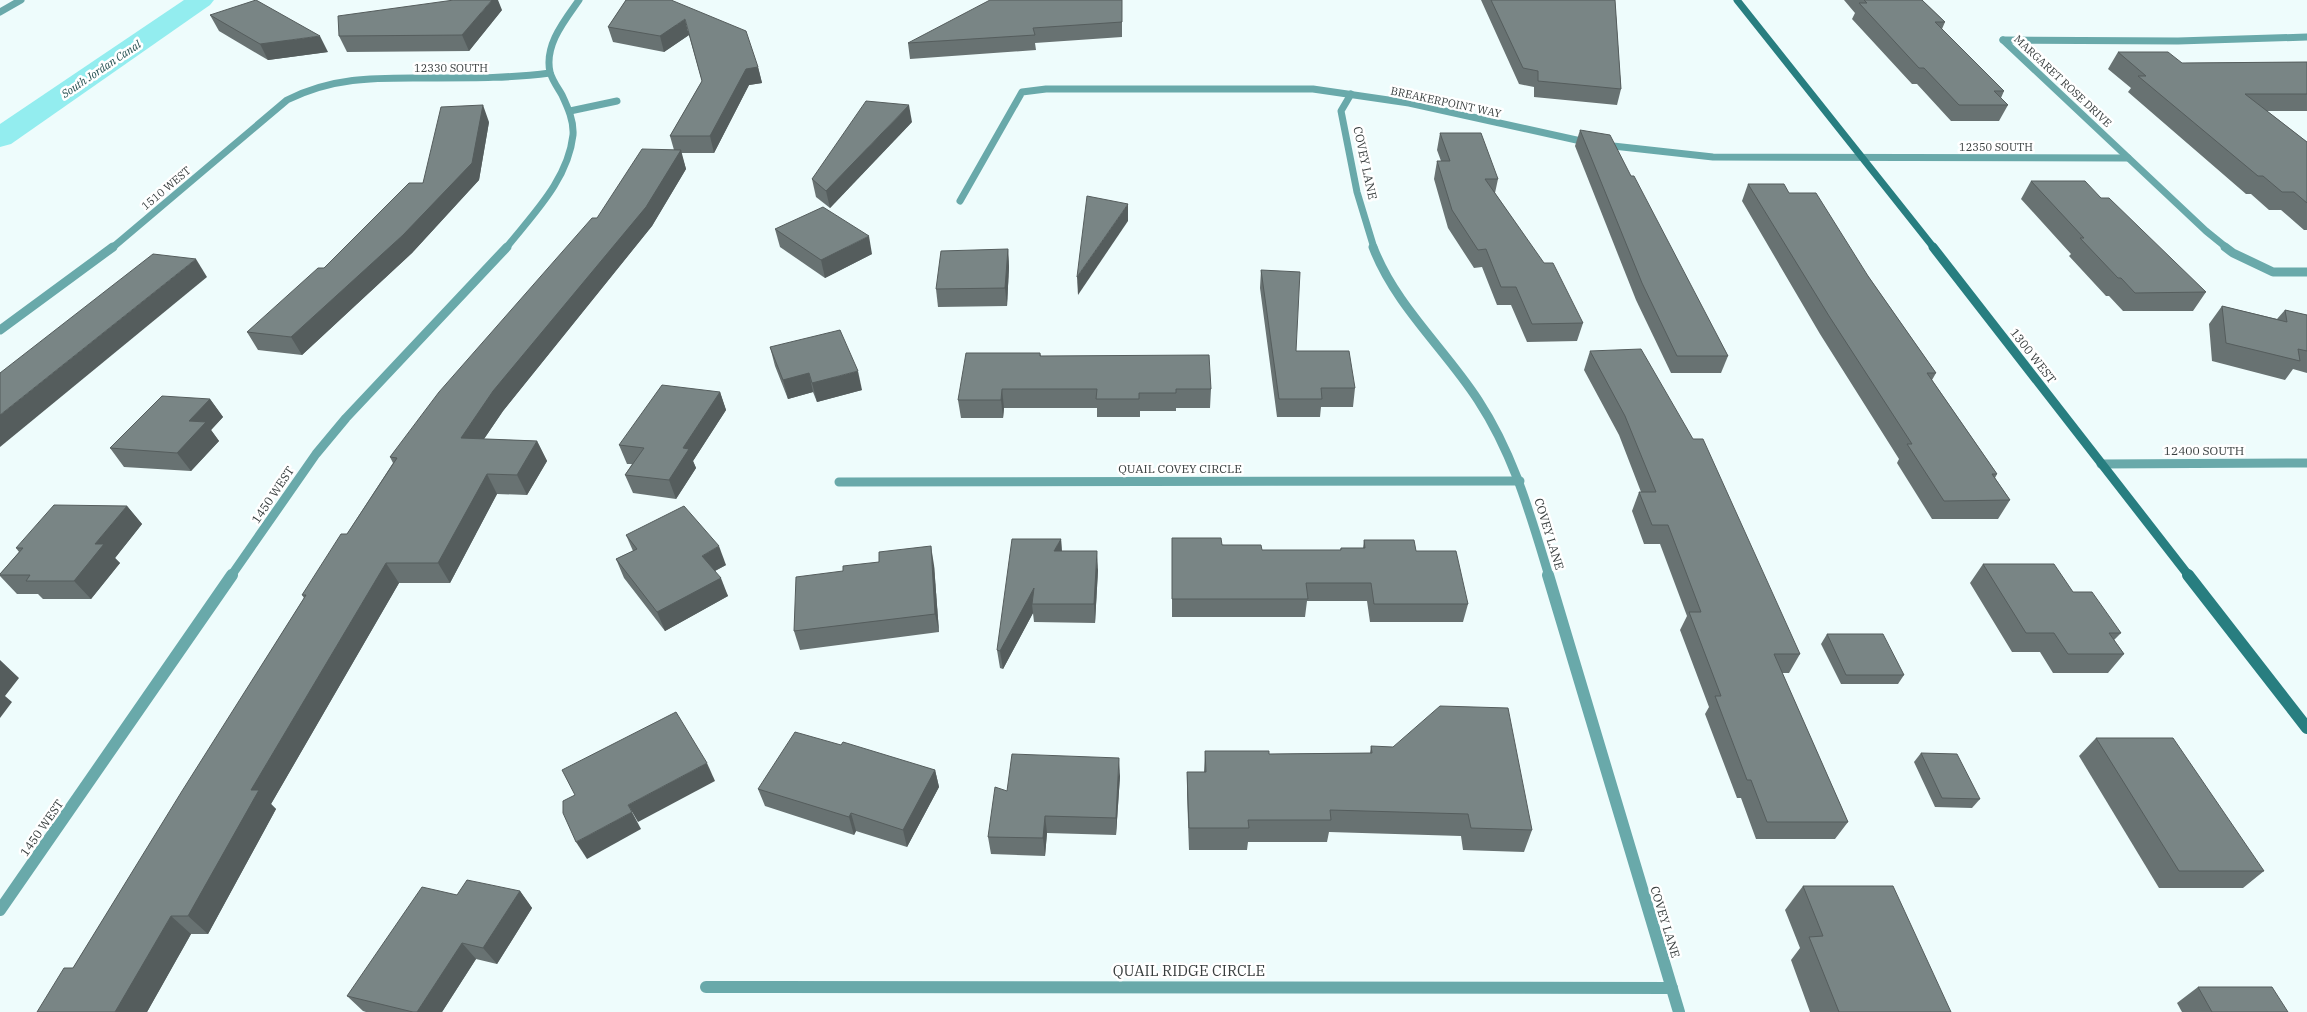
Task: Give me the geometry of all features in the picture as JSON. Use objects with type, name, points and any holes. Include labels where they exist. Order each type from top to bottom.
[{"type":"street","points":[[0,12],[21,0]]},
{"type":"street","points":[[550,73],[549,59],[557,31],[579,0]]},
{"type":"street","name":"1300 WEST","points":[[1737,0],[1864,158],[2307,728]]},
{"type":"street","name":"MARGARET ROSE DRIVE","points":[[2307,37],[2168,41],[2003,40],[2206,231],[2233,253],[2273,272],[2307,272]]},
{"type":"street","name":"12330 SOUTH","points":[[352,78],[516,78],[550,73]]},
{"type":"street","name":"1450 WEST","points":[[0,910],[316,454],[346,418],[503,252],[555,187],[567,160],[573,134],[570,111],[550,73]]},
{"type":"street","name":"1510 WEST","points":[[0,330],[126,238],[287,100],[319,84],[352,78]]},
{"type":"street","name":"BREAKERPOINT WAY","points":[[960,201],[1022,92],[1071,88],[1275,88],[1351,94],[1409,103],[1582,142],[1646,151],[1713,157],[1864,158]]},
{"type":"street","name":"COVEY LANE","points":[[1351,94],[1342,111],[1372,245],[1383,269],[1400,294],[1490,417],[1520,481],[1679,1012]]},
{"type":"street","points":[[570,111],[618,101]]},
{"type":"street","name":"12350 SOUTH","points":[[1864,158],[2128,158]]},
{"type":"street","name":"12400 SOUTH","points":[[2101,464],[2307,463]]},
{"type":"street","name":"QUAIL COVEY CIRCLE","points":[[839,482],[1520,481]]},
{"type":"street","name":"QUAIL RIDGE CIRCLE","points":[[706,987],[1672,988]]},
{"type":"building","points":[[256,0],[320,36],[260,44],[210,15]]},
{"type":"building","points":[[454,0],[492,0],[462,35],[339,36],[338,16]]},
{"type":"building","points":[[626,0],[671,0],[746,31],[758,67],[746,69],[710,136],[670,136],[702,81],[685,19],[660,36],[608,27]]},
{"type":"building","points":[[990,0],[1122,0],[1122,22],[1033,28],[1035,35],[908,43]]},
{"type":"building","points":[[1491,0],[1615,0],[1621,89],[1538,81],[1538,71],[1523,68]]},
{"type":"building","points":[[1864,0],[1922,0],[1945,22],[1935,22],[2004,91],[1994,91],[2008,105],[1959,105],[1924,68],[1919,68],[1859,3],[1867,3]]},
{"type":"building","points":[[2118,52],[2168,52],[2182,63],[2307,62],[2307,94],[2245,94],[2307,142],[2307,203],[2294,192],[2282,192],[2263,176],[2258,176],[2138,76],[2146,76]]},
{"type":"building","points":[[866,101],[909,105],[826,191],[812,179]]},
{"type":"building","points":[[483,105],[472,163],[403,235],[291,337],[247,332],[318,268],[324,268],[409,183],[423,183],[441,107]]},
{"type":"building","points":[[1580,130],[1610,135],[1631,176],[1634,176],[1728,356],[1677,356],[1642,283]]},
{"type":"building","points":[[1440,133],[1481,133],[1498,179],[1485,179],[1544,263],[1553,263],[1583,323],[1532,324],[1516,287],[1501,287],[1486,249],[1478,250],[1452,210],[1437,161],[1450,161]]},
{"type":"building","points":[[642,149],[681,150],[646,207],[493,391],[461,438],[537,441],[517,475],[487,474],[438,563],[386,563],[251,790],[259,790],[188,916],[171,916],[115,1012],[37,1012],[64,968],[73,968],[306,595],[302,595],[341,534],[347,534],[397,458],[390,457],[439,392],[592,218],[597,218]]},
{"type":"building","points":[[2031,181],[2085,181],[2101,198],[2109,198],[2206,292],[2135,293],[2080,238],[2084,238]]},
{"type":"building","points":[[1748,184],[1784,184],[1789,193],[1816,193],[1868,276],[1936,373],[1927,373],[1997,474],[1992,474],[2010,500],[1944,501],[1907,444],[1912,444],[1829,316]]},
{"type":"building","points":[[1087,196],[1128,204],[1077,277]]},
{"type":"building","points":[[823,207],[869,236],[821,260],[775,229]]},
{"type":"building","points":[[1008,249],[1005,288],[936,289],[941,251]]},
{"type":"building","points":[[153,254],[196,259],[0,415],[0,373]]},
{"type":"building","points":[[1261,270],[1300,272],[1296,351],[1349,351],[1355,388],[1321,388],[1322,399],[1279,399]]},
{"type":"building","points":[[2222,306],[2287,322],[2285,310],[2307,315],[2307,351],[2298,349],[2300,361],[2226,343]]},
{"type":"building","points":[[840,330],[858,371],[812,383],[809,373],[783,380],[770,347]]},
{"type":"building","points":[[1641,349],[1693,439],[1703,439],[1800,654],[1774,654],[1848,822],[1767,822],[1751,780],[1747,780],[1715,696],[1721,696],[1689,612],[1701,612],[1668,525],[1652,525],[1639,492],[1656,492],[1625,416],[1590,351]]},
{"type":"building","points":[[966,353],[1040,353],[1040,356],[1209,355],[1211,389],[1176,389],[1176,393],[1139,393],[1139,399],[1096,399],[1097,389],[1002,389],[1001,400],[958,400]]},
{"type":"building","points":[[662,385],[720,392],[683,448],[689,449],[669,480],[625,475],[644,448],[619,445]]},
{"type":"building","points":[[162,396],[210,399],[189,421],[206,422],[177,453],[110,448]]},
{"type":"building","points":[[54,505],[127,506],[95,544],[104,544],[74,581],[26,581],[30,575],[0,575],[23,548],[16,548]]},
{"type":"building","points":[[684,506],[719,546],[702,556],[721,578],[657,612],[616,559],[637,549],[626,535]]},
{"type":"building","points":[[1172,538],[1221,538],[1222,545],[1261,545],[1262,550],[1341,550],[1341,548],[1365,548],[1364,540],[1414,540],[1416,551],[1456,551],[1468,604],[1374,604],[1371,583],[1306,583],[1308,599],[1172,599]]},
{"type":"building","points":[[1012,539],[1061,539],[1054,551],[1097,551],[1094,604],[1032,604],[1034,588],[1000,651],[997,650]]},
{"type":"building","points":[[931,546],[935,614],[794,631],[796,577],[843,571],[843,566],[879,562],[879,552]]},
{"type":"building","points":[[1983,564],[2054,564],[2073,592],[2092,592],[2121,633],[2109,633],[2124,654],[2068,654],[2054,633],[2026,633]]},
{"type":"building","points":[[1827,634],[1883,634],[1904,675],[1846,675]]},
{"type":"building","points":[[1440,706],[1508,708],[1532,830],[1471,828],[1468,814],[1330,810],[1331,820],[1248,820],[1249,828],[1189,828],[1187,772],[1206,772],[1205,751],[1269,751],[1269,754],[1372,753],[1371,746],[1393,747]]},
{"type":"building","points":[[676,712],[707,763],[628,805],[632,812],[576,842],[563,813],[563,801],[575,795],[562,770]]},
{"type":"building","points":[[795,732],[841,745],[843,742],[935,770],[903,830],[851,813],[849,817],[758,789]]},
{"type":"building","points":[[2096,738],[2173,738],[2264,871],[2179,871]]},
{"type":"building","points":[[1921,753],[1957,754],[1980,799],[1942,798]]},
{"type":"building","points":[[1012,754],[1119,758],[1116,818],[1045,816],[1043,838],[988,837],[995,787],[1007,791]]},
{"type":"building","points":[[467,880],[520,891],[483,948],[462,943],[417,1012],[347,996],[422,887],[457,895]]},
{"type":"building","points":[[1803,886],[1893,886],[1951,1012],[1839,1012],[1809,937],[1823,936]]},
{"type":"building","points":[[2198,987],[2272,987],[2288,1012],[2212,1012]]},
{"type":"waterway","name":"South Jordan Canal","points":[[0,138],[201,0]]}]
